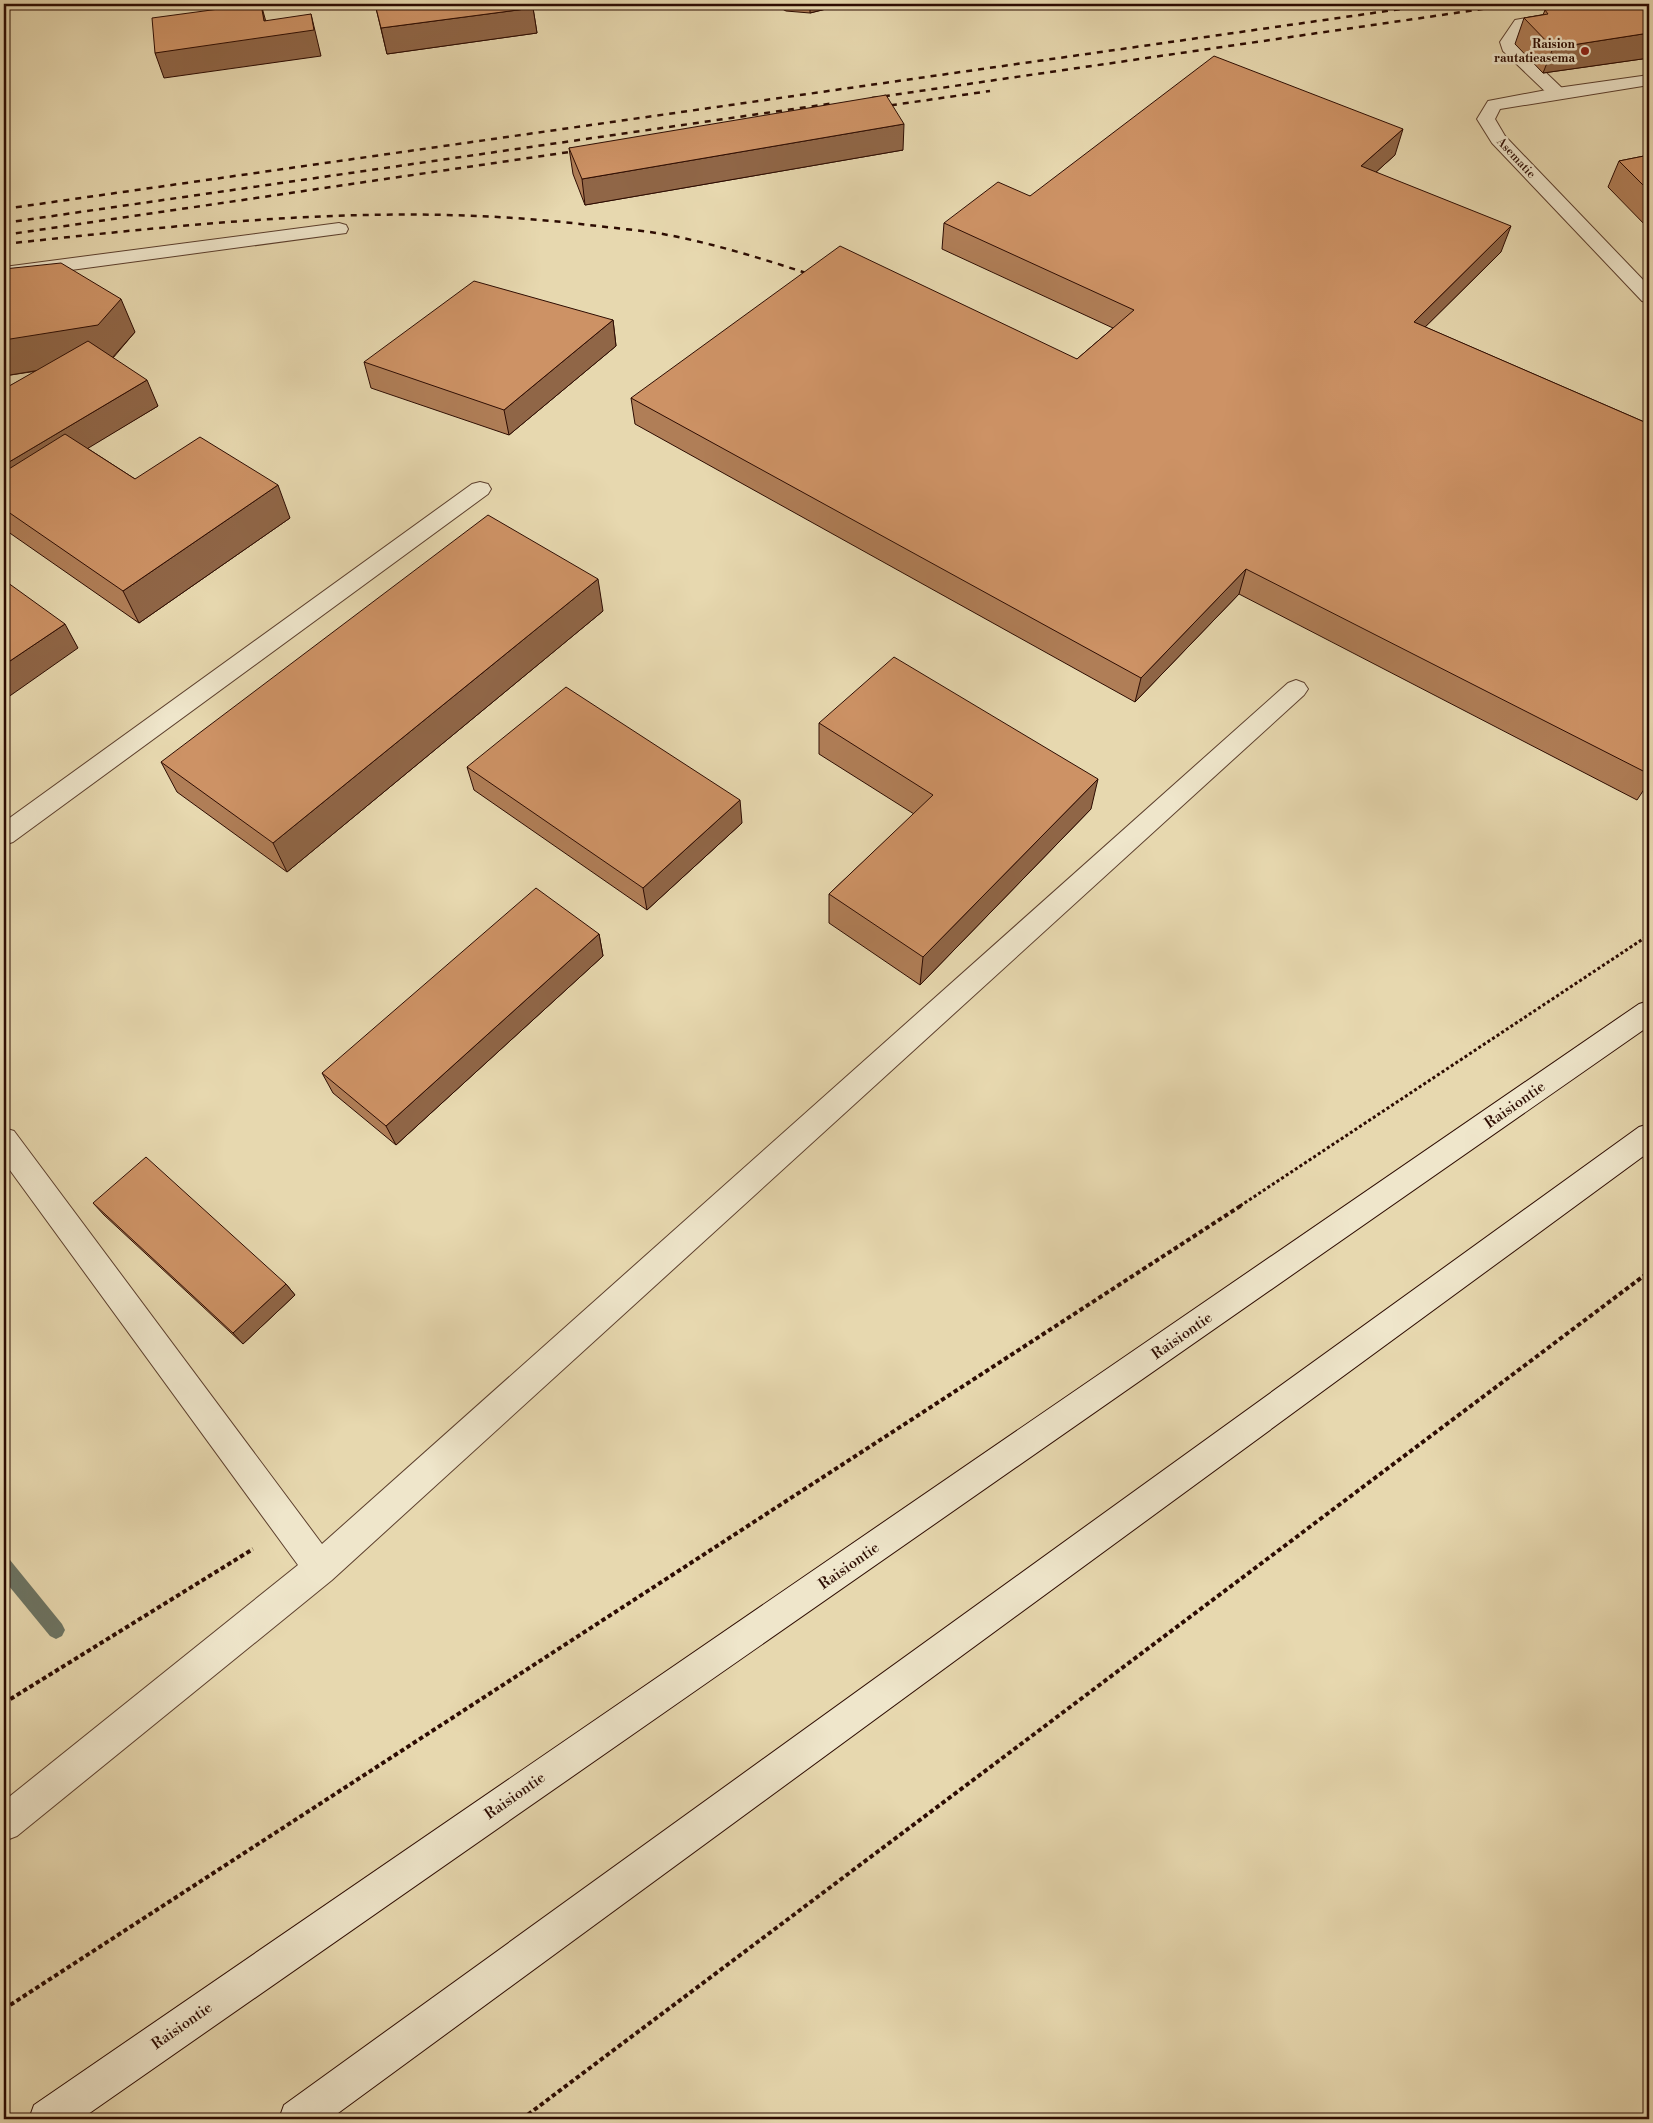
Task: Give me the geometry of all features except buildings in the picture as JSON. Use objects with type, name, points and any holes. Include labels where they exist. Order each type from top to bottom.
[{"type":"main road","points":[[1557,93],[1509,47],[1508,42],[1521,24],[1580,14]]},
{"type":"main road","name":"Asematie","points":[[1649,80],[1557,93],[1494,105],[1486,119],[1498,139],[1649,298]]},
{"type":"main road","points":[[4,273],[339,229]]},
{"type":"main road","points":[[4,834],[480,489]]},
{"type":"main road","points":[[4,1823],[320,1568],[1296,689]]},
{"type":"main road","name":"Raisiontie","points":[[48,2119],[1649,1012]]},
{"type":"main road","points":[[298,2119],[1649,1136]]},
{"type":"main road","points":[[4,1140],[320,1568]]},
{"type":"path","points":[[4,2010],[1292,1172],[1649,935]]},
{"type":"path","points":[[522,2119],[1649,1272]]},
{"type":"path","points":[[4,1703],[289,1526]]},
{"type":"waterway","points":[[4,1566],[56,1630]]},
{"type":"railway","points":[[4,209],[1436,4]]},
{"type":"railway","points":[[872,98],[1517,4]]},
{"type":"railway","points":[[879,107],[990,91]]},
{"type":"railway","points":[[4,223],[835,103]]},
{"type":"railway","points":[[4,235],[583,150]]},
{"type":"railway","points":[[4,244],[223,222],[369,215],[442,215],[515,218],[663,234],[741,253],[818,277]]},
{"type":"place","name":"Raision rautatieasema","points":[[1585,51]]}]
